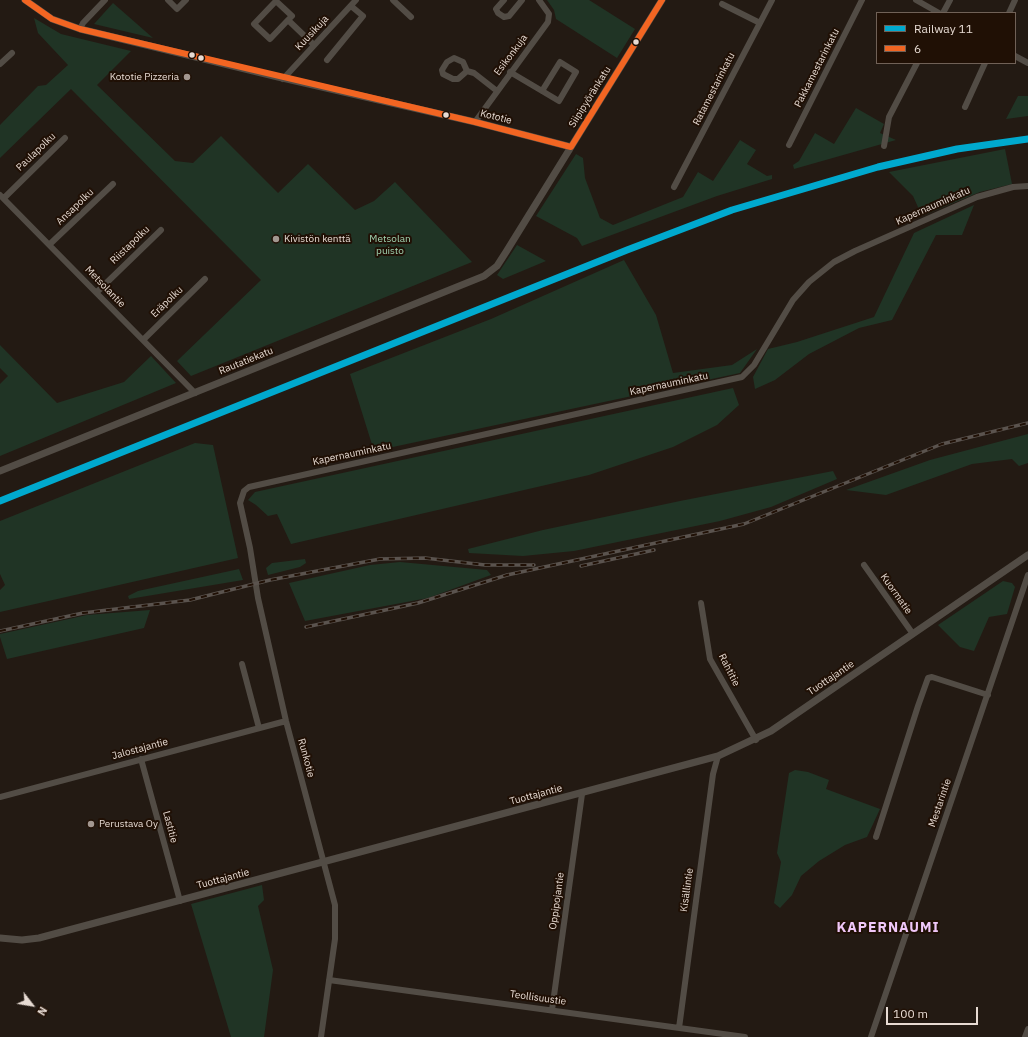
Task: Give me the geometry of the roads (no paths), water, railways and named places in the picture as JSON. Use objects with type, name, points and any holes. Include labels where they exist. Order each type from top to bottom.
[{"type":"street","name":"Kototie","points":[[25,0],[52,19],[80,29],[283,79],[475,122],[571,147]]},
{"type":"street","points":[[80,29],[83,23],[105,0]]},
{"type":"street","points":[[168,0],[178,9],[186,0]]},
{"type":"street","name":"Kuusikuja","points":[[283,79],[356,0]]},
{"type":"street","points":[[393,0],[411,17]]},
{"type":"street","points":[[504,0],[496,8],[498,13],[504,17],[510,16],[522,0]]},
{"type":"street","name":"Esikonkuja","points":[[475,122],[510,72],[548,22],[549,14],[539,0]]},
{"type":"street","name":"Siipipyöränkatu","points":[[497,266],[662,0]]},
{"type":"street","name":"Ratamestarinkatu","points":[[674,188],[772,0]]},
{"type":"street","name":"Pakkamestarinkatu","points":[[789,145],[862,0]]},
{"type":"street","points":[[916,0],[937,12]]},
{"type":"street","points":[[944,12],[950,0]]},
{"type":"street","points":[[1009,12],[1015,0]]},
{"type":"street","points":[[276,1],[292,16],[288,20],[270,39],[254,24],[276,1]]},
{"type":"street","points":[[722,4],[760,23]]},
{"type":"street","points":[[327,60],[363,16],[351,6]]},
{"type":"street","points":[[288,20],[314,45]]},
{"type":"street","points":[[0,64],[12,53]]},
{"type":"street","points":[[1016,57],[1028,63]]},
{"type":"street","points":[[510,72],[542,91],[559,101],[576,72],[560,62],[542,91]]},
{"type":"street","points":[[884,146],[889,117],[916,64]]},
{"type":"street","points":[[966,107],[984,64]]},
{"type":"street","points":[[467,71],[474,72],[497,91]]},
{"type":"street","name":"Paulapolku","points":[[2,197],[65,138]]},
{"type":"street","name":"Ansapolku","points":[[50,244],[113,184]]},
{"type":"street","name":"Kapernauminkatu","points":[[249,487],[742,378],[754,365],[793,300],[809,282],[834,262],[854,251],[977,197],[1013,187],[1028,186]]},
{"type":"street","name":"Metsolantie","points":[[2,197],[50,244],[195,393]]},
{"type":"street","name":"Riistapolku","points":[[97,292],[161,230]]},
{"type":"street","name":"Rautatiekatu","points":[[0,471],[484,276],[497,266]]},
{"type":"street","name":"Eräpolku","points":[[143,340],[206,279]]},
{"type":"street","name":"Runkotie","points":[[249,487],[244,491],[240,503],[250,548],[258,598],[286,721],[334,906],[336,923],[321,1037]]},
{"type":"street","name":"Tuottajantie","points":[[0,938],[22,940],[38,938],[582,794],[718,756],[756,740],[1028,555]]},
{"type":"street","name":"Kuormatie","points":[[864,565],[913,634]]},
{"type":"street","name":"Mestarintie","points":[[871,1037],[1028,575]]},
{"type":"street","name":"Rahtitie","points":[[701,603],[710,659],[756,740]]},
{"type":"street","points":[[242,664],[259,728]]},
{"type":"street","points":[[876,837],[928,678],[932,677],[988,694]]},
{"type":"street","name":"Jalostajantie","points":[[0,797],[286,721]]},
{"type":"street","name":"Kisällintie","points":[[679,1028],[713,774],[718,756]]},
{"type":"street","name":"Lastitie","points":[[141,759],[180,901]]},
{"type":"street","name":"Oppipojantie","points":[[552,1010],[582,794]]},
{"type":"street","name":"Teollisuustie","points":[[329,980],[745,1037]]},
{"type":"street","points":[[1025,1037],[1028,1029]]},
{"type":"railway","points":[[306,627],[418,603],[507,575],[744,524],[942,444],[1028,423]]},
{"type":"railway","points":[[581,566],[654,550]]},
{"type":"railway","points":[[0,631],[83,613],[190,600],[270,580],[380,559],[425,558],[485,565],[534,565]]},
{"type":"rail line","name":"11","points":[[0,501],[627,250],[732,210],[878,167],[957,149],[1028,139]]},
{"type":"place","name":"Kototie Pizzeria","points":[[187,77]]},
{"type":"place","name":"Kivistön kenttä","points":[[276,239]]},
{"type":"place","name":"Perustava Oy","points":[[91,824]]},
{"type":"district","name":"KAPERNAUMI","points":[[888,928]]},
{"type":"park label","name":"Metsolan puisto","points":[[390,244]]}]
